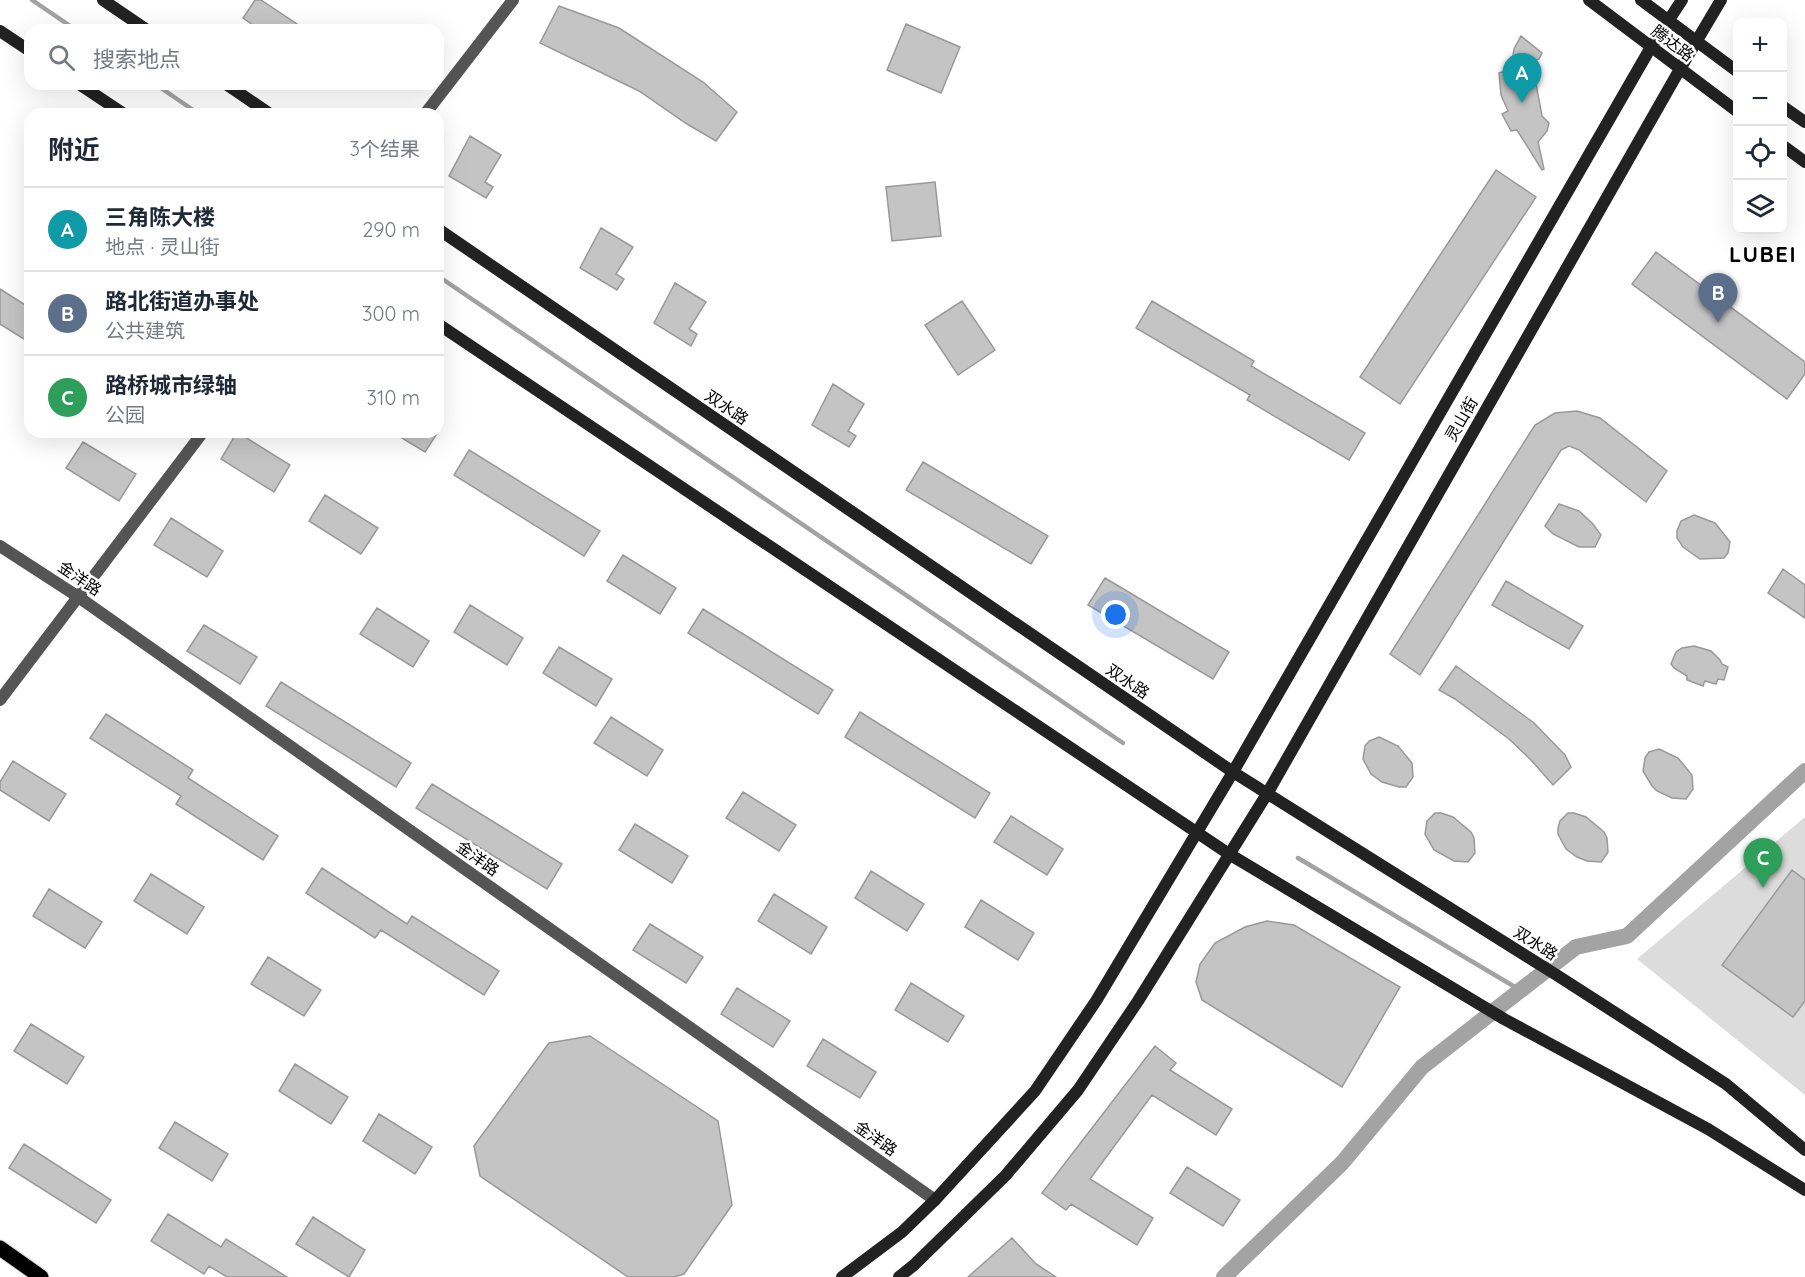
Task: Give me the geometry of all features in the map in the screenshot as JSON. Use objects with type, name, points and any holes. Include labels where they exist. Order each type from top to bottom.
[{"type":"main road","points":[[103,0],[138,24]]},
{"type":"main road","name":"腾达路","points":[[1589,0],[1733,109]]},
{"type":"main road","name":"腾达路","points":[[1641,0],[1733,69]]},
{"type":"main road","name":"灵山街","points":[[842,1277],[902,1232],[935,1200],[1035,1091],[1096,1001],[1233,772],[1652,47],[1682,0]]},
{"type":"main road","name":"灵山街","points":[[899,1277],[1006,1175],[1078,1090],[1138,1001],[1267,794],[1721,0]]},
{"type":"main road","points":[[0,31],[24,47]]},
{"type":"main road","points":[[88,90],[115,108]]},
{"type":"main road","points":[[235,90],[261,108]]},
{"type":"main road","points":[[1787,110],[1805,123]]},
{"type":"main road","points":[[1787,149],[1805,162]]},
{"type":"main road","name":"双水路","points":[[444,233],[1233,772],[1726,1084],[1805,1150]]},
{"type":"main road","points":[[444,328],[1229,854],[1504,1019],[1708,1129],[1805,1190]]},
{"type":"main road","points":[[0,1248],[41,1277]]},
{"type":"street","points":[[444,89],[513,0]]},
{"type":"street","points":[[430,108],[444,90]]},
{"type":"street","points":[[0,700],[198,438]]},
{"type":"street","name":"金洋路","points":[[0,546],[77,596],[935,1200]]},
{"type":"shaded area","points":[[1805,817],[1805,1095],[1637,959]]},
{"type":"building","points":[[255,0],[261,0],[297,24],[252,24],[243,18]]},
{"type":"building","points":[[559,6],[619,28],[703,82],[737,112],[716,141],[639,91],[540,43]]},
{"type":"building","points":[[906,24],[960,47],[941,93],[887,70]]},
{"type":"building","points":[[1521,36],[1542,53],[1539,59],[1532,62],[1542,116],[1549,123],[1547,131],[1538,142],[1544,169],[1542,170],[1517,130],[1511,131],[1502,114],[1508,111],[1501,95],[1499,73],[1511,69],[1514,49]]},
{"type":"building","points":[[470,136],[501,155],[485,182],[493,187],[486,198],[449,176]]},
{"type":"building","points":[[1496,170],[1536,197],[1400,404],[1360,377]]},
{"type":"building","points":[[935,182],[941,236],[892,241],[886,187]]},
{"type":"building","points":[[601,228],[633,247],[616,274],[624,279],[617,290],[580,268]]},
{"type":"building","points":[[1656,252],[1805,362],[1805,374],[1787,399],[1632,284]]},
{"type":"building","points":[[675,283],[706,302],[689,329],[697,334],[691,346],[654,323]]},
{"type":"building","points":[[0,289],[24,304],[24,339],[0,324]]},
{"type":"building","points":[[962,301],[995,350],[958,375],[925,325]]},
{"type":"building","points":[[1152,301],[1254,361],[1251,366],[1365,433],[1349,460],[1247,400],[1250,395],[1136,328]]},
{"type":"building","points":[[833,384],[864,404],[848,431],[856,436],[849,447],[812,425]]},
{"type":"building","points":[[1577,411],[1600,418],[1667,471],[1646,502],[1579,450],[1569,446],[1561,450],[1420,675],[1390,654],[1535,425],[1555,413]]},
{"type":"building","points":[[233,438],[247,438],[290,465],[274,492],[221,459]]},
{"type":"building","points":[[402,438],[434,438],[425,452]]},
{"type":"building","points":[[83,442],[136,474],[119,501],[66,468]]},
{"type":"building","points":[[469,450],[600,531],[584,556],[454,475]]},
{"type":"building","points":[[923,462],[1048,536],[1031,564],[906,490]]},
{"type":"building","points":[[325,495],[378,528],[361,554],[309,521]]},
{"type":"building","points":[[1559,504],[1579,511],[1593,524],[1601,535],[1595,547],[1579,547],[1553,534],[1545,526]]},
{"type":"building","points":[[1694,515],[1715,523],[1730,542],[1728,553],[1724,558],[1700,559],[1683,547],[1677,538],[1677,531],[1681,521]]},
{"type":"building","points":[[171,518],[223,551],[207,577],[154,545]]},
{"type":"building","points":[[623,555],[676,588],[660,614],[607,581]]},
{"type":"building","points":[[1783,569],[1805,585],[1805,618],[1768,593]]},
{"type":"building","points":[[1105,578],[1229,652],[1213,679],[1088,605]]},
{"type":"building","points":[[1506,581],[1583,626],[1569,649],[1492,605]]},
{"type":"building","points":[[470,605],[523,638],[507,665],[454,632]]},
{"type":"building","points":[[377,608],[429,641],[413,667],[360,634]]},
{"type":"building","points":[[703,609],[833,690],[818,714],[688,633]]},
{"type":"building","points":[[204,625],[257,657],[240,684],[187,651]]},
{"type":"building","points":[[1694,646],[1711,651],[1722,664],[1728,667],[1724,680],[1718,679],[1716,684],[1705,681],[1703,686],[1687,680],[1687,676],[1674,668],[1671,664],[1676,652],[1682,648]]},
{"type":"building","points":[[559,647],[612,679],[596,706],[543,673]]},
{"type":"building","points":[[1456,666],[1534,723],[1565,755],[1571,767],[1553,785],[1509,739],[1455,699],[1439,690]]},
{"type":"building","points":[[281,682],[411,763],[396,787],[266,706]]},
{"type":"building","points":[[860,712],[990,793],[975,818],[845,737]]},
{"type":"building","points":[[106,714],[193,770],[188,778],[278,836],[263,860],[176,804],[181,796],[90,738]]},
{"type":"building","points":[[611,717],[663,750],[647,776],[594,743]]},
{"type":"building","points":[[1379,737],[1398,746],[1412,763],[1413,777],[1406,787],[1382,782],[1371,774],[1363,759],[1365,746],[1369,741]]},
{"type":"building","points":[[1659,749],[1678,758],[1692,775],[1693,789],[1686,799],[1672,798],[1657,791],[1643,771],[1645,758],[1649,752]]},
{"type":"building","points":[[13,761],[66,794],[49,821],[0,790],[0,782]]},
{"type":"building","points":[[432,784],[562,864],[547,889],[416,808]]},
{"type":"building","points":[[743,792],[796,825],[779,851],[726,818]]},
{"type":"building","points":[[1435,813],[1453,817],[1471,832],[1474,838],[1475,853],[1468,862],[1454,861],[1434,850],[1425,834],[1427,821]]},
{"type":"building","points":[[1568,813],[1586,817],[1604,832],[1608,852],[1601,862],[1587,861],[1566,849],[1558,834],[1558,828],[1560,821]]},
{"type":"building","points":[[1011,816],[1063,849],[1047,875],[994,842]]},
{"type":"building","points":[[635,824],[688,856],[672,883],[619,850]]},
{"type":"building","points":[[322,868],[407,924],[412,916],[499,971],[484,995],[381,930],[375,938],[306,893]]},
{"type":"building","points":[[1792,870],[1805,880],[1805,1001],[1793,1017],[1722,965]]},
{"type":"building","points":[[871,871],[924,904],[907,931],[855,898]]},
{"type":"building","points":[[151,874],[204,907],[187,934],[134,901]]},
{"type":"building","points":[[49,889],[102,922],[85,948],[33,916]]},
{"type":"building","points":[[774,894],[827,927],[811,954],[758,921]]},
{"type":"building","points":[[981,900],[1034,933],[1018,960],[965,927]]},
{"type":"building","points":[[1267,921],[1294,925],[1400,987],[1342,1087],[1202,1000],[1196,982],[1200,964],[1215,943],[1245,927]]},
{"type":"building","points":[[650,924],[703,957],[686,983],[633,950]]},
{"type":"building","points":[[268,957],[321,990],[304,1016],[251,984]]},
{"type":"building","points":[[911,983],[964,1016],[948,1042],[895,1010]]},
{"type":"building","points":[[737,988],[790,1021],[773,1047],[721,1014]]},
{"type":"building","points":[[31,1024],[84,1057],[67,1084],[14,1051]]},
{"type":"building","points":[[590,1036],[718,1121],[732,1205],[684,1274],[674,1277],[628,1277],[480,1176],[474,1146],[549,1043]]},
{"type":"building","points":[[823,1039],[876,1072],[860,1098],[807,1066]]},
{"type":"building","points":[[1155,1046],[1176,1063],[1170,1070],[1232,1109],[1216,1135],[1152,1095],[1090,1179],[1153,1218],[1137,1245],[1071,1204],[1066,1210],[1042,1193]]},
{"type":"building","points":[[295,1064],[348,1097],[331,1124],[279,1091]]},
{"type":"building","points":[[379,1114],[432,1147],[415,1174],[363,1141]]},
{"type":"building","points":[[175,1122],[228,1154],[212,1181],[159,1148]]},
{"type":"building","points":[[24,1144],[111,1200],[96,1223],[9,1168]]},
{"type":"building","points":[[1187,1167],[1240,1200],[1223,1226],[1170,1193]]},
{"type":"building","points":[[168,1214],[221,1247],[226,1239],[287,1277],[227,1277],[209,1266],[204,1274],[151,1241]]},
{"type":"building","points":[[313,1217],[365,1250],[349,1277],[296,1244]]},
{"type":"building","points":[[1012,1238],[1036,1264],[1056,1277],[968,1277]]},
{"type":"waterway","points":[[32,0],[67,24]]},
{"type":"waterway","points":[[164,90],[190,108]]},
{"type":"waterway","points":[[444,280],[1123,743]]},
{"type":"waterway","points":[[1224,1277],[1342,1163],[1422,1067],[1576,947],[1627,936],[1805,771]]},
{"type":"waterway","points":[[1298,858],[1520,990]]},
{"type":"place","name":"三角陈大楼","points":[[1522,103]]},
{"type":"place","name":"路北街道办事处","points":[[1718,323]]},
{"type":"place","name":"路桥城市绿轴","points":[[1763,888]]},
{"type":"district","name":"LUBEI","points":[[1763,254]]}]
